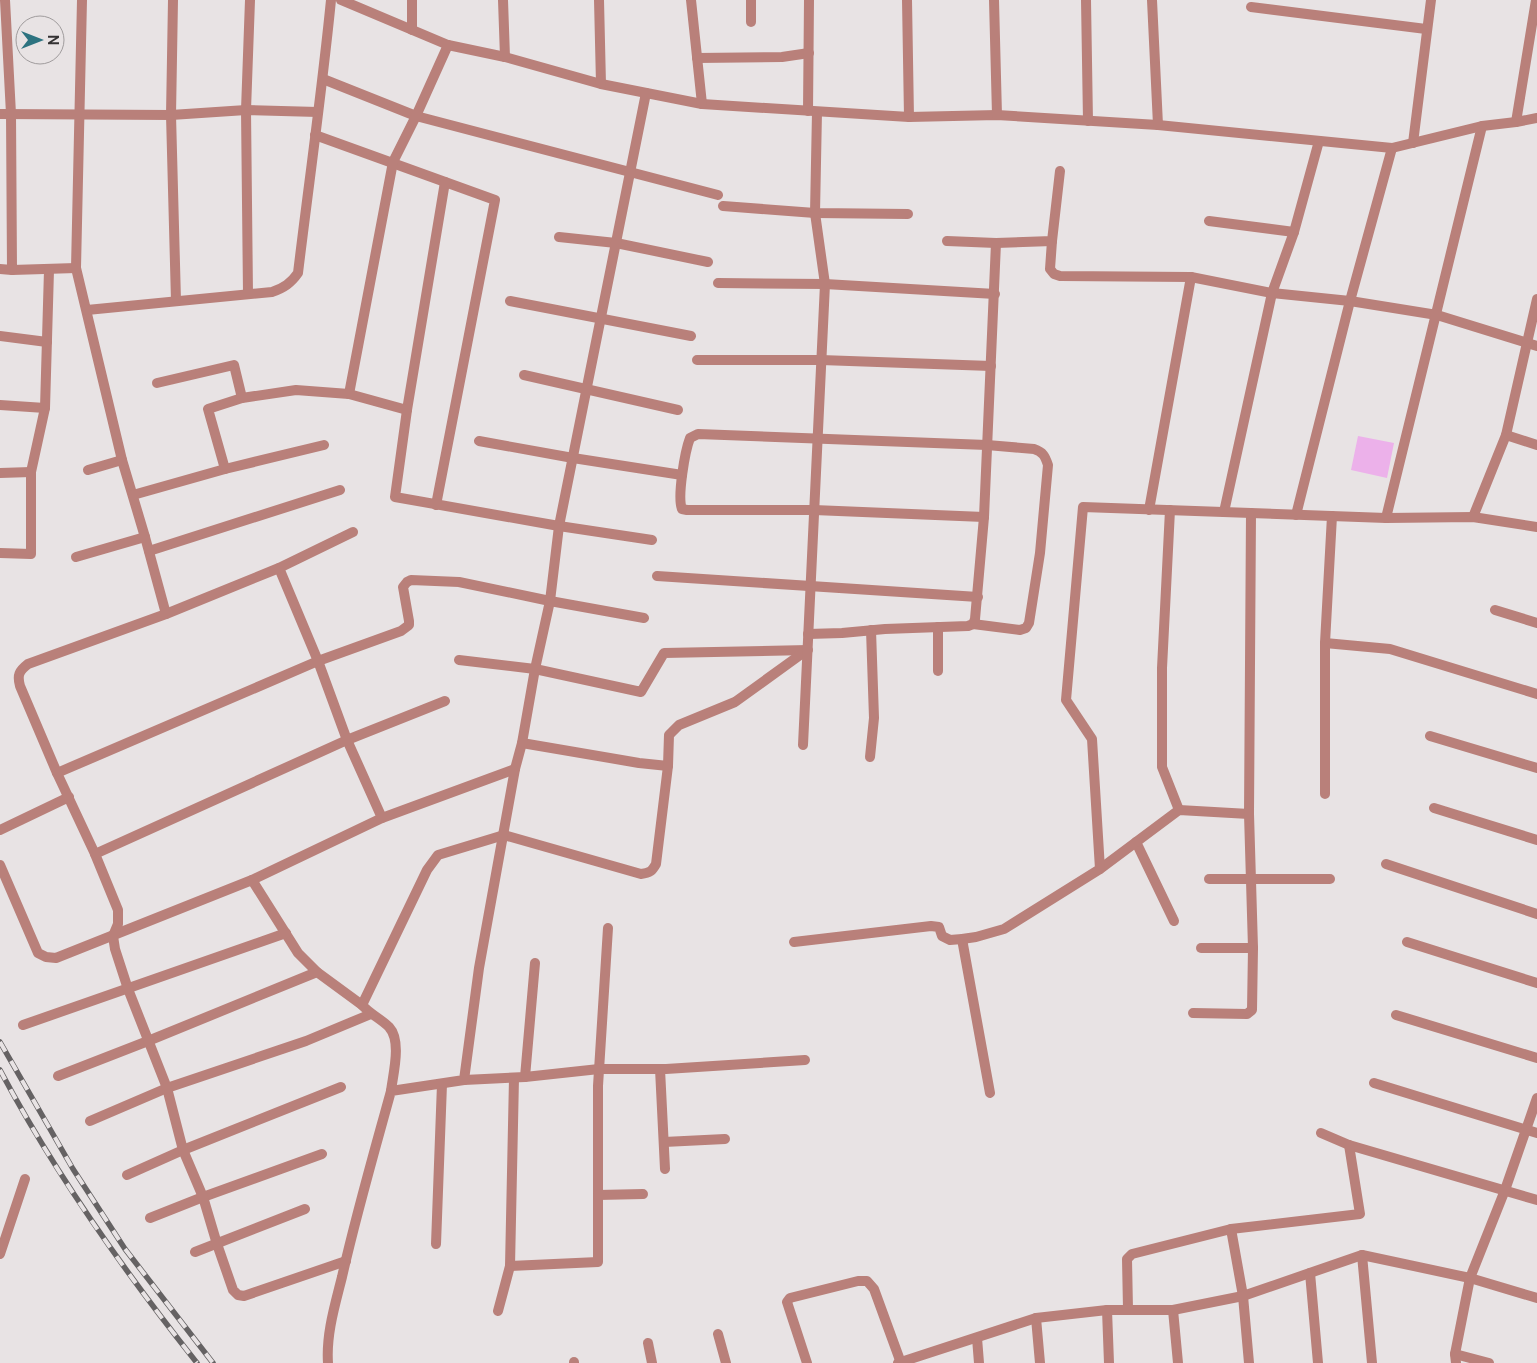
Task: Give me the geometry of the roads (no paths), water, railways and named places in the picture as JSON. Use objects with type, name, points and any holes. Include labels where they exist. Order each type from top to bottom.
[{"type":"street","points":[[5,0],[11,114],[12,270]]},
{"type":"street","points":[[82,0],[76,268],[122,460],[166,614]]},
{"type":"street","points":[[173,0],[171,115],[176,301]]},
{"type":"street","points":[[248,294],[246,110],[250,0]]},
{"type":"street","points":[[87,310],[272,292],[284,288],[292,281],[298,273],[323,79],[331,0]]},
{"type":"street","points":[[341,0],[448,45],[601,84],[702,104],[909,118],[997,115],[1158,125],[1392,148],[1482,126],[1537,118]]},
{"type":"street","points":[[412,0],[412,30]]},
{"type":"street","points":[[503,0],[505,58]]},
{"type":"street","points":[[599,0],[601,84]]},
{"type":"street","points":[[692,0],[702,104]]},
{"type":"street","points":[[751,0],[751,22]]},
{"type":"street","points":[[804,745],[825,284],[815,214],[809,0]]},
{"type":"street","points":[[907,0],[909,118]]},
{"type":"street","points":[[994,0],[997,115]]},
{"type":"street","points":[[1086,0],[1088,121]]},
{"type":"street","points":[[1152,0],[1158,125]]},
{"type":"street","points":[[1413,143],[1431,0]]},
{"type":"street","points":[[1516,122],[1536,0]]},
{"type":"street","points":[[1251,7],[1426,29]]},
{"type":"street","points":[[349,394],[393,162],[448,45]]},
{"type":"street","points":[[697,58],[782,57],[809,53]]},
{"type":"street","points":[[323,79],[416,116],[718,195]]},
{"type":"street","points":[[464,1080],[479,968],[515,769],[522,743],[535,669],[550,601],[559,526],[646,93]]},
{"type":"street","points":[[0,114],[171,115],[246,110],[318,112]]},
{"type":"street","points":[[1386,518],[1482,126]]},
{"type":"street","points":[[315,135],[495,200],[436,505]]},
{"type":"street","points":[[1224,512],[1272,293],[1294,232],[1319,141]]},
{"type":"street","points":[[1296,515],[1350,301],[1392,148]]},
{"type":"street","points":[[1060,172],[1050,269],[1054,274],[1060,276],[1191,277],[1272,293],[1350,301],[1437,315],[1532,344]]},
{"type":"street","points":[[444,182],[407,410],[395,497],[559,526],[652,540]]},
{"type":"street","points":[[723,206],[815,214],[908,214]]},
{"type":"street","points":[[1209,221],[1294,232]]},
{"type":"street","points":[[558,236],[616,243],[708,262]]},
{"type":"street","points":[[947,241],[1052,241]]},
{"type":"street","points":[[973,624],[978,597],[984,517],[996,242]]},
{"type":"street","points":[[0,270],[76,268]]},
{"type":"street","points":[[0,553],[31,554],[31,472],[45,408],[49,270]]},
{"type":"street","points":[[1149,510],[1191,277]]},
{"type":"street","points":[[718,283],[825,284],[995,294]]},
{"type":"street","points":[[1473,517],[1506,435],[1532,344],[1537,299]]},
{"type":"street","points":[[510,301],[691,336]]},
{"type":"street","points":[[0,336],[47,342]]},
{"type":"street","points":[[697,360],[821,360],[991,366]]},
{"type":"street","points":[[157,383],[234,364],[242,398]]},
{"type":"street","points":[[524,375],[678,410]]},
{"type":"street","points":[[225,469],[208,409],[242,398],[296,390],[349,394],[407,410]]},
{"type":"street","points":[[0,405],[45,408]]},
{"type":"street","points":[[808,634],[968,626],[973,624],[1020,630],[1026,628],[1029,623],[1040,553],[1048,465],[1043,454],[1034,449],[987,445],[698,434],[693,436],[688,444],[682,475],[681,505],[682,508],[687,510],[814,510],[984,517]]},
{"type":"street","points":[[1506,435],[1537,445]]},
{"type":"street","points":[[479,441],[682,475]]},
{"type":"street","points":[[133,495],[225,469],[324,445]]},
{"type":"street","points":[[88,470],[122,460]]},
{"type":"street","points":[[0,473],[31,472]]},
{"type":"street","points":[[149,550],[340,490]]},
{"type":"street","points":[[1100,869],[1092,739],[1066,700],[1083,507],[1386,518],[1473,517],[1537,527]]},
{"type":"street","points":[[1170,510],[1162,668],[1162,767],[1179,810]]},
{"type":"street","points":[[1193,1013],[1247,1014],[1252,1010],[1253,948],[1249,814],[1251,513]]},
{"type":"street","points":[[1325,794],[1325,643],[1332,516]]},
{"type":"street","points":[[346,1261],[244,1296],[238,1295],[233,1290],[203,1197],[183,1150],[167,1088],[128,989],[115,949],[113,936],[118,924],[118,910],[95,854],[57,773],[20,686],[18,677],[20,670],[28,664],[166,614],[279,568],[353,532]]},
{"type":"street","points":[[76,557],[145,537]]},
{"type":"street","points":[[279,568],[318,661],[347,740],[382,818]]},
{"type":"street","points":[[657,576],[978,597]]},
{"type":"street","points":[[57,773],[318,661],[406,628],[409,621],[403,587],[411,580],[459,582],[644,618]]},
{"type":"street","points":[[1495,610],[1537,623]]},
{"type":"street","points":[[938,627],[938,671]]},
{"type":"street","points":[[870,757],[874,718],[871,630]]},
{"type":"street","points":[[1325,643],[1390,649],[1537,694]]},
{"type":"street","points":[[459,660],[535,669],[641,692],[664,653],[808,650]]},
{"type":"street","points":[[362,1005],[427,870],[438,856],[504,835],[641,874],[653,871],[656,864],[670,735],[679,725],[735,702],[808,650]]},
{"type":"street","points":[[95,854],[347,740],[445,701]]},
{"type":"street","points":[[1430,736],[1537,768]]},
{"type":"street","points":[[522,743],[639,763],[668,766]]},
{"type":"street","points":[[0,865],[38,953],[46,957],[56,958],[252,880],[382,818],[515,769]]},
{"type":"street","points":[[0,830],[69,797]]},
{"type":"street","points":[[1434,808],[1537,840]]},
{"type":"street","points":[[794,942],[931,926],[939,927],[942,936],[950,940],[976,937],[1004,929],[1100,869],[1179,810],[1249,814]]},
{"type":"street","points":[[1136,842],[1174,921]]},
{"type":"street","points":[[1386,864],[1537,914]]},
{"type":"street","points":[[1209,880],[1330,879]]},
{"type":"street","points":[[252,880],[298,953],[317,972],[389,1027],[396,1039],[390,1092],[328,1333],[328,1363]]},
{"type":"street","points":[[510,1266],[598,1262],[599,1069],[608,928]]},
{"type":"street","points":[[23,1025],[286,933]]},
{"type":"street","points":[[962,940],[990,1093]]},
{"type":"street","points":[[1407,942],[1537,983]]},
{"type":"street","points":[[1201,948],[1253,948]]},
{"type":"street","points":[[525,1077],[534,963]]},
{"type":"street","points":[[58,1076],[317,972]]},
{"type":"street","points":[[90,1121],[167,1088],[306,1041],[371,1014]]},
{"type":"street","points":[[1396,1015],[1537,1058]]},
{"type":"street","points":[[390,1092],[464,1080],[514,1078],[599,1069],[660,1069],[805,1060]]},
{"type":"street","points":[[660,1069],[665,1169]]},
{"type":"street","points":[[498,1311],[510,1266],[514,1078]]},
{"type":"street","points":[[1374,1083],[1537,1133]]},
{"type":"street","points":[[436,1244],[442,1084]]},
{"type":"street","points":[[127,1174],[341,1087]]},
{"type":"street","points":[[1489,1363],[1456,1359],[1470,1278],[1505,1190],[1537,1098]]},
{"type":"street","points":[[1321,1133],[1349,1144],[1537,1200]]},
{"type":"street","points":[[664,1142],[726,1138]]},
{"type":"street","points":[[1128,1309],[1127,1259],[1132,1254],[1231,1230],[1360,1214],[1349,1144]]},
{"type":"street","points":[[150,1218],[322,1154]]},
{"type":"street","points":[[0,1254],[25,1179]]},
{"type":"street","points":[[598,1195],[643,1194]]},
{"type":"street","points":[[195,1252],[305,1209]]},
{"type":"street","points":[[1231,1230],[1243,1296],[1249,1363]]},
{"type":"street","points":[[1362,1255],[1372,1363]]},
{"type":"street","points":[[807,1363],[788,1302],[790,1298],[858,1281],[867,1281],[874,1289],[900,1363],[1036,1318],[1107,1310],[1173,1310],[1243,1296],[1362,1255],[1470,1278],[1537,1298]]},
{"type":"street","points":[[1310,1273],[1318,1363]]},
{"type":"street","points":[[1107,1310],[1109,1363]]},
{"type":"street","points":[[1173,1310],[1178,1363]]},
{"type":"street","points":[[1036,1318],[1040,1363]]},
{"type":"street","points":[[718,1334],[726,1363]]},
{"type":"street","points":[[977,1338],[979,1363]]},
{"type":"street","points":[[648,1343],[652,1363]]},
{"type":"railway","points":[[0,1042],[73,1169],[125,1249],[213,1363]]},
{"type":"railway","points":[[0,1070],[21,1109],[67,1184],[143,1293],[197,1363]]}]
